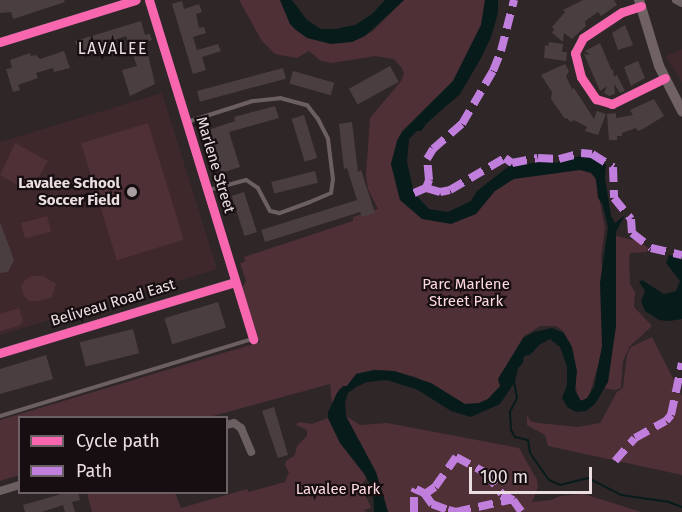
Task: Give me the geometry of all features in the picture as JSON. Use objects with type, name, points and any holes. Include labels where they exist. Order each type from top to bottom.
[{"type":"street","points":[[0,42],[136,0]]},
{"type":"street","name":"Marlene Street","points":[[149,0],[253,339]]},
{"type":"street","points":[[676,0],[682,3]]},
{"type":"street","points":[[665,78],[612,104],[596,99],[581,77],[575,53],[583,38],[640,3],[648,35],[665,78],[682,111]]},
{"type":"street","name":"Beliveau Road East","points":[[0,353],[235,282]]},
{"type":"street","points":[[228,424],[234,423],[241,428],[251,452]]},
{"type":"street","points":[[0,491],[18,486]]},
{"type":"lane","points":[[186,122],[253,101],[280,98],[307,105],[318,119],[328,139],[333,179],[331,193],[310,202],[279,213],[270,211],[258,188],[246,180],[206,191]]},
{"type":"lane","points":[[0,416],[253,339]]},
{"type":"shaded area","points":[[280,0],[292,0],[307,20],[321,29],[335,29],[355,25],[372,14],[385,0],[404,0],[365,36],[352,42],[331,44],[307,38],[296,30],[290,24]]},
{"type":"shaded area","points":[[485,0],[498,0],[498,13],[491,37],[481,58],[460,94],[421,131],[417,131],[409,139],[407,162],[414,193],[429,209],[448,212],[471,201],[477,191],[509,166],[549,161],[556,163],[583,155],[595,157],[606,165],[605,178],[611,216],[615,223],[625,215],[616,232],[616,326],[608,382],[595,404],[586,411],[576,412],[567,407],[562,398],[567,385],[567,367],[560,347],[550,339],[539,345],[530,355],[524,356],[515,382],[500,404],[471,417],[451,411],[418,390],[387,380],[367,382],[356,387],[348,393],[345,402],[346,416],[376,472],[388,512],[374,512],[373,490],[364,473],[340,443],[328,418],[328,412],[337,393],[343,386],[347,386],[356,374],[374,370],[394,371],[431,383],[465,404],[479,403],[488,399],[500,386],[498,379],[523,338],[534,332],[552,328],[564,333],[572,347],[577,371],[575,390],[581,401],[587,398],[594,387],[602,346],[600,283],[608,227],[602,203],[598,198],[596,179],[591,173],[580,170],[514,179],[495,191],[476,214],[451,224],[422,219],[400,200],[391,164],[397,141],[402,132],[453,81],[481,25]]},
{"type":"shaded area","points":[[682,49],[682,82],[666,56]]},
{"type":"shaded area","points":[[162,93],[217,269],[0,335],[0,142]]},
{"type":"shaded area","points":[[669,255],[682,260],[682,319],[669,321],[659,320],[645,311],[641,301],[645,291],[639,282],[642,280],[664,294],[676,291],[680,281],[666,263]]},
{"type":"green space","name":"Parc Marlene Street Park","points":[[239,0],[280,0],[290,24],[352,42],[373,31],[404,0],[485,0],[481,25],[453,81],[402,131],[397,141],[391,164],[400,200],[455,220],[504,179],[593,167],[605,228],[601,258],[607,321],[604,344],[586,400],[580,400],[577,395],[573,353],[563,331],[556,326],[540,326],[524,336],[506,374],[501,373],[498,379],[501,386],[488,399],[479,403],[465,404],[416,377],[394,371],[374,370],[356,374],[347,386],[339,389],[332,404],[330,384],[213,416],[18,416],[18,475],[0,481],[0,420],[260,342],[242,289],[246,281],[240,263],[245,262],[244,257],[353,221],[353,217],[378,209],[368,189],[366,175],[370,118],[401,81],[404,74],[402,68],[394,59],[375,56],[332,63],[321,61],[309,51],[297,58],[275,54],[262,41]]},
{"type":"green space","name":"Lavalee School Soccer Field","points":[[148,123],[184,240],[117,260],[81,143]]},
{"type":"green space","points":[[15,143],[48,161],[37,180],[28,186],[17,185],[0,175]]},
{"type":"green space","points":[[47,216],[51,231],[25,238],[21,223]]},
{"type":"green space","points":[[616,236],[641,242],[648,248],[647,252],[630,253],[630,284],[635,292],[634,307],[652,326],[630,346],[623,361],[621,388],[616,390],[602,388],[607,383],[616,326],[614,271]]},
{"type":"green space","points":[[32,276],[43,276],[56,284],[52,297],[40,301],[29,301],[24,296],[21,287],[25,280]]},
{"type":"green space","points":[[19,308],[23,321],[19,326],[0,331],[0,314]]},
{"type":"green space","points":[[652,337],[682,396],[682,475],[548,446],[545,435],[527,425],[527,414],[530,421],[538,423],[578,427],[600,423],[617,392],[623,388],[627,355],[631,347]]},
{"type":"green space","points":[[346,416],[360,425],[387,423],[519,448],[537,480],[538,487],[532,502],[584,494],[641,512],[388,512],[383,493]]},
{"type":"green space","name":"Lavalee Park","points":[[328,418],[341,444],[365,476],[366,479],[361,485],[371,508],[364,510],[367,512],[92,512],[87,494],[175,494],[181,508],[247,489],[249,492],[285,482],[289,472],[285,466],[286,461],[295,455],[297,446],[307,436],[307,430],[296,425],[299,422],[312,424]]},
{"type":"building","points":[[0,0],[64,0],[65,2],[13,19],[11,12],[0,13]]},
{"type":"building","points":[[583,0],[614,0],[617,5],[601,16],[598,12],[585,21],[586,26],[572,39],[564,33],[563,42],[552,33],[554,29],[552,27],[565,12],[563,10]]},
{"type":"building","points":[[182,1],[184,9],[199,4],[202,12],[196,14],[199,28],[204,27],[206,33],[193,37],[197,50],[218,44],[221,51],[202,57],[206,70],[193,74],[172,4]]},
{"type":"building","points":[[141,21],[145,35],[150,34],[152,40],[145,42],[155,84],[130,96],[122,70],[137,66],[126,36],[108,42],[110,48],[82,57],[75,41]]},
{"type":"building","points":[[625,25],[633,45],[618,50],[612,33]]},
{"type":"building","points":[[549,42],[563,44],[562,52],[567,52],[566,61],[544,58],[545,45],[548,46]]},
{"type":"building","points":[[600,43],[612,71],[613,68],[614,77],[617,75],[625,91],[620,93],[614,84],[615,94],[609,96],[604,93],[607,86],[600,91],[584,54],[590,55],[585,51]]},
{"type":"building","points":[[64,51],[70,68],[54,72],[53,68],[36,73],[38,78],[18,85],[20,90],[13,92],[6,69],[12,68],[10,60],[30,53],[31,56],[36,55],[40,59]]},
{"type":"building","points":[[638,61],[645,78],[631,86],[624,67]]},
{"type":"building","points":[[565,64],[569,71],[566,76],[572,89],[574,88],[594,119],[597,111],[606,114],[598,135],[585,131],[587,127],[574,120],[571,122],[565,119],[551,99],[552,92],[541,75]]},
{"type":"building","points":[[390,66],[399,82],[358,105],[349,89]]},
{"type":"building","points":[[283,68],[286,79],[200,102],[197,91]]},
{"type":"building","points":[[293,71],[334,83],[331,95],[289,83]]},
{"type":"building","points":[[654,99],[664,116],[643,129],[638,131],[636,128],[622,133],[622,136],[617,136],[617,140],[609,140],[607,114],[616,113],[616,118],[633,115],[630,110]]},
{"type":"building","points":[[275,106],[279,118],[229,132],[240,167],[221,173],[208,130],[235,121],[234,117]]},
{"type":"building","points":[[304,115],[317,158],[305,162],[292,119]]},
{"type":"building","points":[[352,122],[358,172],[361,170],[375,213],[362,217],[360,212],[265,242],[261,230],[357,200],[347,168],[344,169],[339,124]]},
{"type":"building","points":[[315,171],[318,183],[274,194],[271,182]]},
{"type":"building","points":[[244,192],[257,232],[245,236],[232,196]]},
{"type":"building","points":[[0,222],[14,260],[8,272],[0,273]]},
{"type":"building","points":[[218,302],[226,328],[172,344],[164,318]]},
{"type":"building","points":[[133,329],[139,353],[86,367],[80,342]]},
{"type":"building","points":[[46,355],[53,379],[0,394],[0,369]]},
{"type":"building","points":[[274,407],[288,455],[278,458],[262,411]]},
{"type":"building","points":[[61,494],[78,494],[80,500],[72,502],[75,512],[65,512],[63,505],[42,512],[25,512],[23,505]]},
{"type":"waterway","points":[[514,381],[517,398],[510,412],[511,430],[515,437],[528,440],[530,453],[549,480],[560,485],[588,478],[621,495],[669,502],[682,507]]},
{"type":"marked path","points":[[414,193],[426,188],[429,180],[427,159],[433,149],[462,124],[493,71],[501,51],[514,0]]},
{"type":"marked path","points":[[426,188],[440,192],[450,190],[505,158],[512,163],[538,158],[559,159],[581,153],[592,154],[613,167],[614,198],[631,219],[632,233],[651,248],[682,255]]},
{"type":"marked path","points":[[615,461],[635,438],[666,421],[671,415],[682,363]]},
{"type":"marked path","points":[[425,494],[435,487],[456,457],[486,473],[502,494],[513,500]]},
{"type":"marked path","points":[[414,512],[416,489],[424,493],[432,504],[456,512],[509,500],[513,500],[521,511]]},
{"type":"cycle path","points":[[0,42],[136,0]]},
{"type":"cycle path","points":[[149,0],[253,339]]},
{"type":"cycle path","points":[[641,6],[622,12],[583,38],[575,53],[581,77],[596,99],[612,104],[665,78]]},
{"type":"cycle path","points":[[0,353],[235,282]]},
{"type":"place","name":"Lavalee School Soccer Field","points":[[132,192]]},
{"type":"district","name":"LAVALEE","points":[[113,49]]}]
